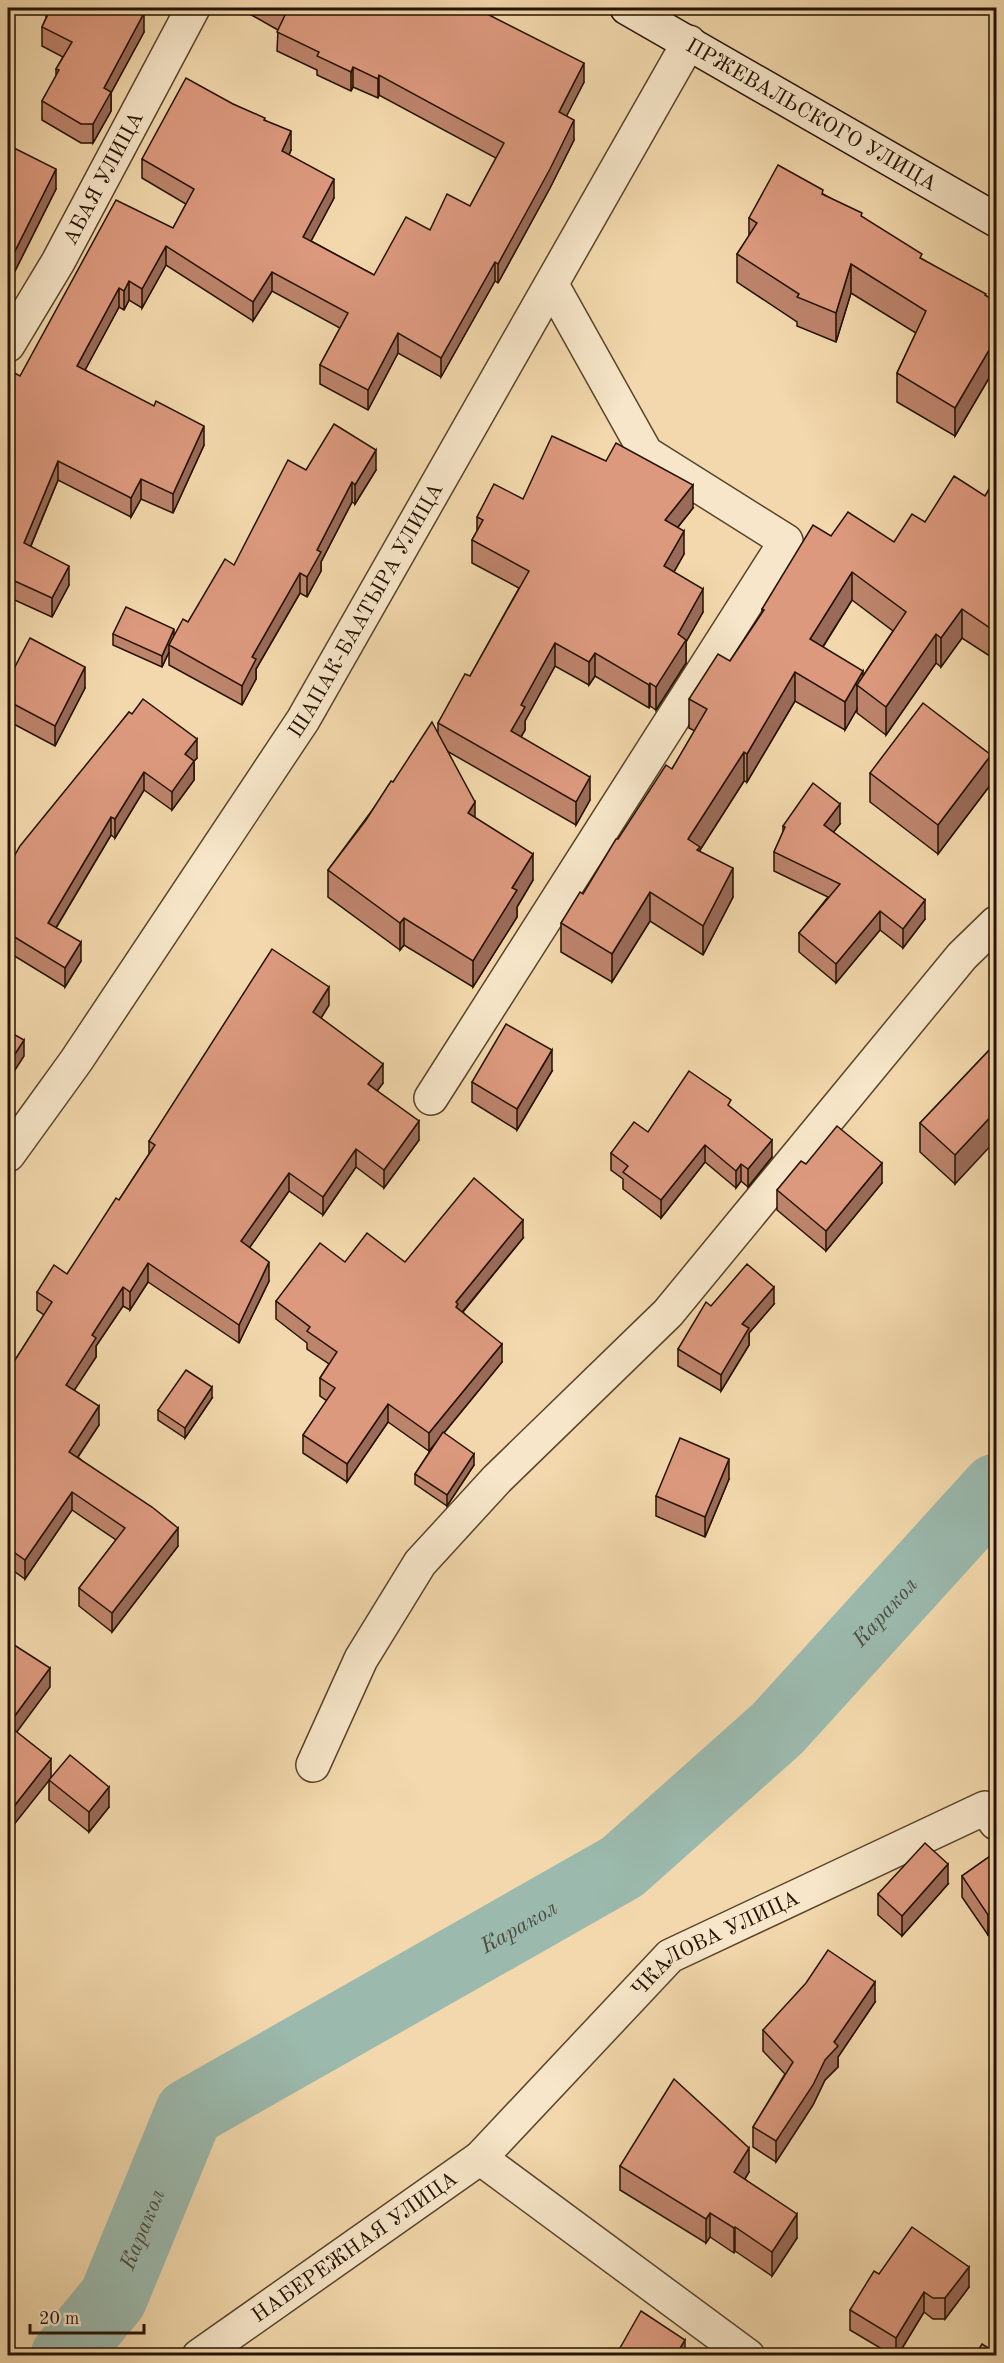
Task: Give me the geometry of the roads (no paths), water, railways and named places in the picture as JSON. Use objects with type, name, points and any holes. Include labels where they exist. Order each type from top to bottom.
[{"type":"street","name":"АБАЯ УЛИЦА","points":[[8,345],[58,262],[192,8]]},
{"type":"street","name":"ПРЖЕВАЛЬСКОГО УЛИЦА","points":[[627,8],[996,220]]},
{"type":"street","name":"ШАПАК-БААТЫРА УЛИЦА","points":[[8,1155],[76,1061],[303,720],[689,42]]},
{"type":"street","points":[[431,1098],[786,541],[646,453],[552,285]]},
{"type":"street","points":[[313,1766],[361,1659],[420,1563],[497,1479],[668,1313],[962,956],[996,923]]},
{"type":"street","name":"ЧКАЛОВА УЛИЦА","points":[[480,2158],[669,1956],[985,1808],[996,1822]]},
{"type":"street","points":[[480,2158],[748,2355]]},
{"type":"street","name":"НАБЕРЕЖНАЯ УЛИЦА","points":[[199,2355],[480,2158]]},
{"type":"waterway","name":"Каракол","points":[[65,2356],[113,2298],[189,2113],[622,1867],[777,1729],[996,1488]]}]
